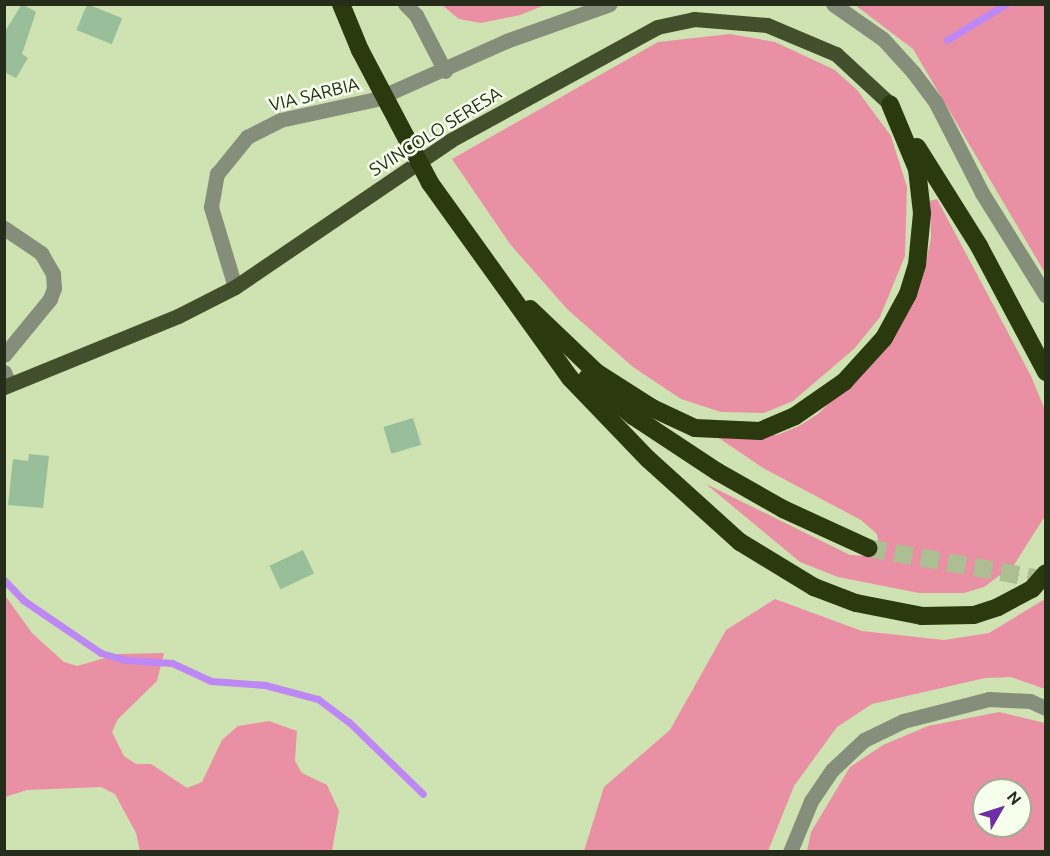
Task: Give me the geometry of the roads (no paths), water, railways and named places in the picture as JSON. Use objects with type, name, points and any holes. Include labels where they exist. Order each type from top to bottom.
[{"type":"highway","points":[[341,4],[360,50],[430,183],[570,378],[690,498],[740,542],[783,571],[835,595],[891,612],[949,618],[974,615],[1016,600],[1046,573]]},
{"type":"highway","points":[[498,279],[596,372],[652,408],[695,428],[760,431],[795,416],[844,382],[884,338],[908,294],[917,265],[922,213],[912,152],[890,104]]},
{"type":"highway","points":[[890,104],[979,246],[1046,372]]},
{"type":"highway","points":[[498,279],[576,369],[633,416],[783,508],[868,548]]},
{"type":"main road","name":"SVINCOLO SERESA","points":[[6,381],[178,316],[235,287],[451,140],[657,27],[694,19],[767,25],[836,54],[890,104]]},
{"type":"street","points":[[405,4],[416,15],[445,71]]},
{"type":"street","name":"VIA SARBIA","points":[[235,287],[211,207],[217,174],[236,147],[255,131],[280,120],[347,108],[445,71],[506,41],[610,4]]},
{"type":"street","points":[[833,4],[883,39],[919,80],[1046,296]]},
{"type":"street","points":[[4,228],[41,253],[53,274],[54,288],[50,299],[4,355]]},
{"type":"street","points":[[790,852],[811,801],[832,770],[864,740],[903,720],[989,699],[1030,701],[1046,708]]},
{"type":"waterway","points":[[947,40],[1006,4]]},
{"type":"waterway","points":[[4,580],[23,600],[101,653],[126,660],[172,663],[211,681],[265,685],[318,699],[349,722],[423,794]]},
{"type":"tunnel","points":[[868,548],[1046,580]]}]
